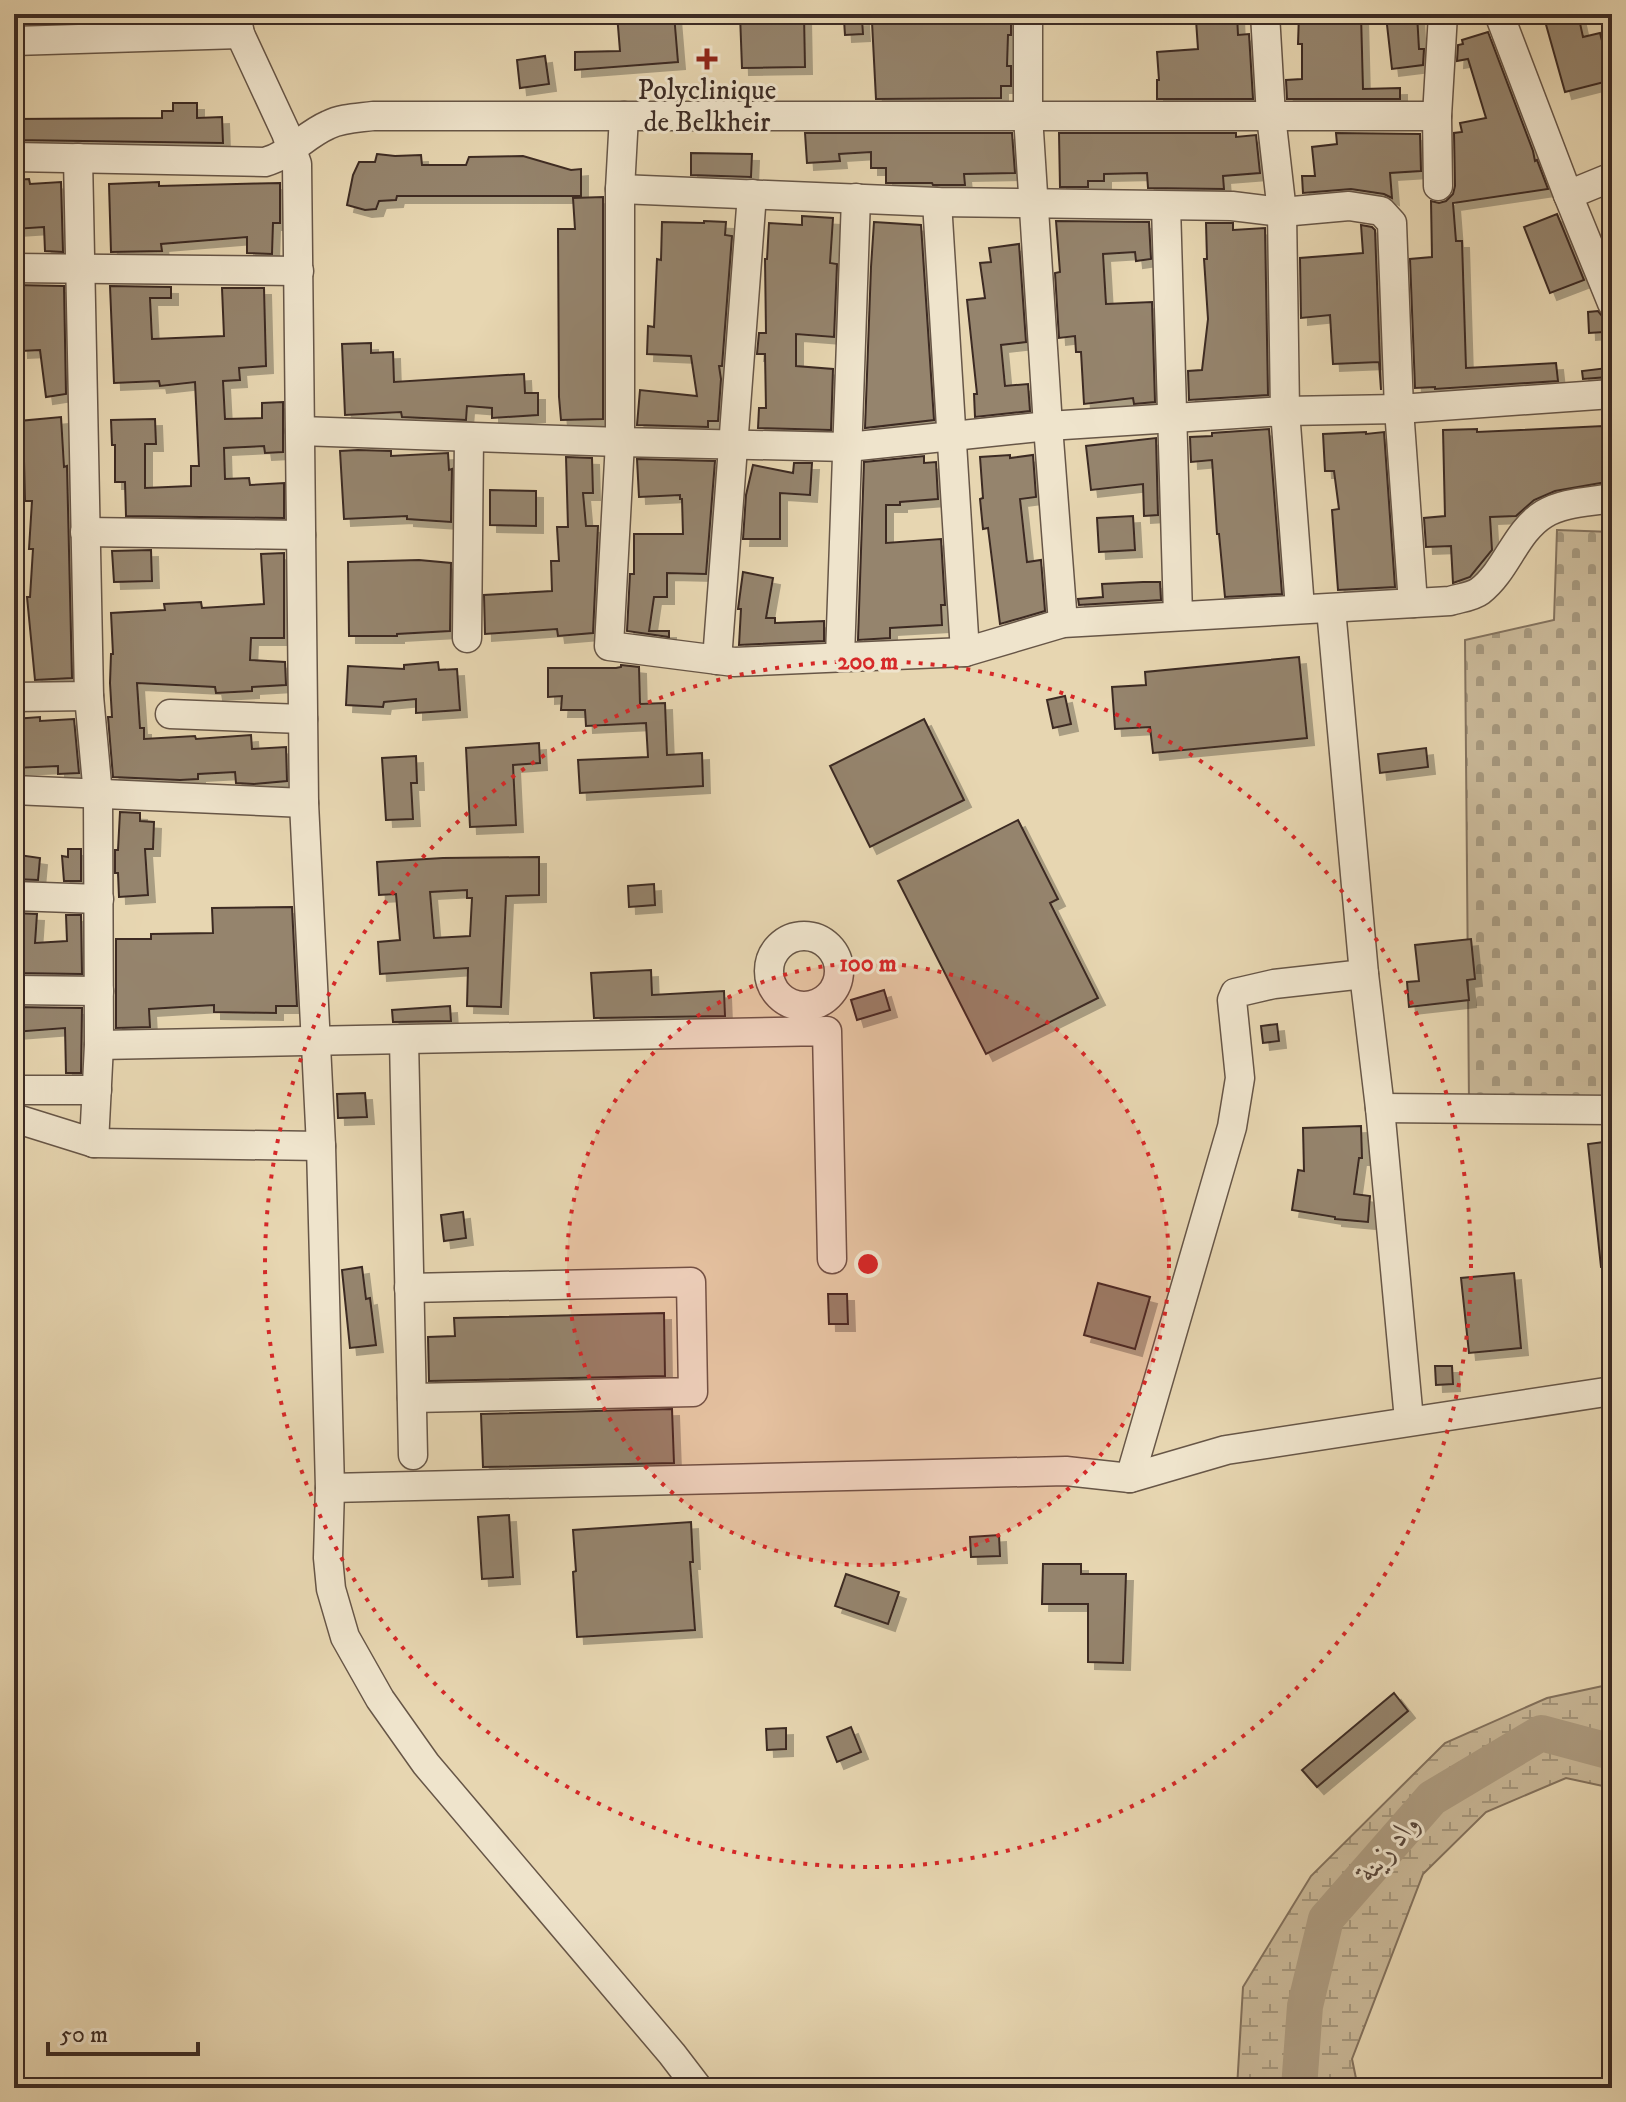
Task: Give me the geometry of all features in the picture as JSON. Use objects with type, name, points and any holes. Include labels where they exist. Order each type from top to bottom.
[{"type":"street","points":[[1028,14],[1028,116],[1063,623]]},
{"type":"street","points":[[1265,14],[1271,116],[1282,212],[1285,411],[1300,608]]},
{"type":"street","points":[[1438,186],[1437,116],[1443,14]]},
{"type":"street","points":[[1499,14],[1612,303]]},
{"type":"street","points":[[14,41],[238,24],[292,149],[297,164],[299,271],[304,803],[321,1146],[331,1589],[345,1637],[380,1699],[426,1764],[698,2088]]},
{"type":"street","points":[[14,157],[265,162],[280,158],[326,126],[346,119],[373,116],[1437,116]]},
{"type":"street","points":[[624,116],[620,189],[620,442],[609,646],[734,662],[965,652],[1063,623],[1450,601],[1478,593],[1494,577],[1523,532],[1544,514],[1560,507],[1612,498]]},
{"type":"street","points":[[78,158],[89,696],[98,795],[99,1045],[94,1143]]},
{"type":"street","points":[[1568,195],[1612,177]]},
{"type":"street","points":[[620,189],[937,202],[1232,206],[1282,212],[1349,206],[1381,211],[1392,223],[1399,409],[1413,603]]},
{"type":"street","points":[[717,660],[752,194]]},
{"type":"street","points":[[840,657],[856,198]]},
{"type":"street","points":[[937,202],[965,652]]},
{"type":"street","points":[[1166,206],[1178,615]]},
{"type":"street","points":[[14,268],[299,271]]},
{"type":"street","points":[[300,431],[848,447],[1048,426],[1285,411],[1399,409],[1612,394]]},
{"type":"street","points":[[467,638],[469,437]]},
{"type":"street","points":[[85,532],[301,535]]},
{"type":"street","points":[[1331,609],[1409,1420]]},
{"type":"street","points":[[14,697],[89,696]]},
{"type":"street","points":[[170,714],[303,719]]},
{"type":"street","points":[[14,790],[304,803]]},
{"type":"street","points":[[14,896],[99,899]]},
{"type":"street","points":[[1130,1478],[1232,1127],[1240,1078],[1232,1000],[1235,993],[1274,984],[1364,974]]},
{"type":"street","points":[[14,990],[99,991]]},
{"type":"street","points":[[99,1045],[404,1040],[807,1019],[827,1031],[832,1259]]},
{"type":"street","points":[[404,1040],[413,1455]]},
{"type":"street","points":[[14,1090],[97,1090]]},
{"type":"street","points":[[1380,1108],[1612,1110]]},
{"type":"street","points":[[14,1118],[94,1143],[321,1146]]},
{"type":"street","points":[[409,1288],[691,1282],[693,1392],[412,1398]]},
{"type":"street","points":[[330,1488],[1066,1471],[1130,1478],[1226,1450],[1612,1391]]},
{"type":"green space","points":[[1557,530],[1612,532],[1612,1100],[1469,1103],[1465,640],[1554,620]]},
{"type":"green space","points":[[1612,1684],[1612,1788],[1566,1778],[1486,1812],[1423,1874],[1352,2059],[1358,2088],[1237,2088],[1243,1987],[1311,1876],[1445,1743],[1547,1698]]},
{"type":"building","points":[[617,14],[674,14],[678,62],[575,70],[575,52],[620,51]]},
{"type":"building","points":[[740,14],[804,14],[805,67],[742,68]]},
{"type":"building","points":[[933,14],[1011,14],[1007,66],[1011,66],[1011,86],[1001,86],[1001,98],[876,99],[872,22],[933,20]]},
{"type":"building","points":[[1212,14],[1237,14],[1238,35],[1249,34],[1253,99],[1157,99],[1157,52],[1198,49],[1196,20],[1213,20]]},
{"type":"building","points":[[1299,14],[1361,14],[1363,89],[1400,88],[1400,99],[1287,99],[1286,80],[1302,79]]},
{"type":"building","points":[[1417,14],[1419,49],[1424,49],[1423,65],[1392,69],[1386,16]]},
{"type":"building","points":[[1543,14],[1578,14],[1583,37],[1600,33],[1612,80],[1565,92]]},
{"type":"building","points":[[862,19],[863,34],[845,35],[844,20]]},
{"type":"building","points":[[1488,32],[1548,189],[1453,203],[1456,241],[1462,241],[1466,368],[1556,363],[1558,381],[1415,388],[1410,259],[1432,257],[1431,201],[1446,201],[1453,194],[1454,133],[1462,132],[1460,123],[1486,118],[1468,59],[1457,61],[1458,45],[1463,44],[1462,40]]},
{"type":"building","points":[[545,56],[549,84],[520,88],[517,60]]},
{"type":"building","points":[[173,103],[197,103],[197,118],[222,117],[223,143],[14,140],[14,119],[162,118],[162,111],[173,111]]},
{"type":"building","points":[[805,133],[1012,133],[1015,173],[964,174],[965,185],[886,183],[886,168],[871,168],[871,152],[839,154],[840,161],[807,163]]},
{"type":"building","points":[[1059,133],[1256,135],[1260,173],[1223,176],[1224,189],[1148,188],[1147,173],[1104,174],[1104,181],[1088,181],[1088,187],[1060,187]]},
{"type":"building","points":[[1336,133],[1420,134],[1421,171],[1390,173],[1392,198],[1351,189],[1303,193],[1302,176],[1315,176],[1312,147],[1337,144]]},
{"type":"building","points":[[691,153],[752,154],[751,177],[691,175]]},
{"type":"building","points":[[377,154],[421,155],[422,165],[466,165],[469,157],[523,156],[571,170],[581,169],[581,196],[397,196],[396,200],[379,201],[376,209],[365,210],[347,205],[359,162],[375,162]]},
{"type":"building","points":[[29,179],[30,184],[61,182],[63,252],[45,251],[44,227],[14,229],[14,180]]},
{"type":"building","points":[[159,182],[159,186],[280,183],[280,223],[273,223],[272,254],[247,253],[247,237],[161,244],[162,251],[111,252],[109,184]]},
{"type":"building","points":[[603,197],[603,419],[561,420],[558,229],[575,229],[573,198]]},
{"type":"building","points":[[1557,214],[1584,280],[1550,293],[1524,227]]},
{"type":"building","points":[[802,216],[833,218],[830,263],[837,264],[834,337],[796,334],[796,366],[833,369],[831,430],[758,428],[759,408],[766,408],[765,354],[757,354],[759,333],[766,333],[765,259],[769,223],[802,225]]},
{"type":"building","points":[[1056,221],[1149,222],[1151,259],[1136,261],[1135,252],[1103,254],[1106,304],[1152,302],[1155,402],[1134,404],[1133,398],[1084,404],[1081,352],[1076,352],[1075,336],[1059,338],[1055,273],[1060,272]]},
{"type":"building","points":[[662,222],[726,222],[725,235],[732,236],[722,366],[719,366],[718,421],[708,421],[708,427],[637,425],[640,390],[697,396],[691,356],[647,354],[648,326],[654,327]]},
{"type":"building","points":[[874,222],[921,225],[934,420],[865,428]]},
{"type":"building","points":[[1206,223],[1233,223],[1233,230],[1265,228],[1268,395],[1189,400],[1188,371],[1202,370],[1208,319],[1204,259],[1207,259]]},
{"type":"building","points":[[1361,225],[1375,230],[1381,390],[1379,362],[1333,364],[1330,315],[1301,318],[1300,258],[1363,253]]},
{"type":"building","points":[[1019,244],[1026,342],[1001,345],[1005,386],[1028,384],[1030,411],[975,417],[974,394],[977,394],[967,300],[985,298],[980,263],[991,262],[989,248]]},
{"type":"building","points":[[14,285],[64,286],[66,394],[46,397],[40,350],[21,351],[20,311],[14,311]]},
{"type":"building","points":[[110,286],[171,287],[171,298],[150,298],[152,339],[224,336],[222,288],[264,288],[266,366],[239,368],[240,380],[223,381],[225,419],[262,418],[262,403],[283,402],[283,452],[265,453],[264,446],[224,448],[225,479],[249,478],[250,485],[284,483],[284,518],[126,516],[125,482],[115,482],[111,420],[155,419],[156,444],[145,444],[145,488],[191,486],[191,466],[199,466],[195,382],[160,386],[159,381],[114,383]]},
{"type":"building","points":[[1598,311],[1603,317],[1604,332],[1589,333],[1588,312]]},
{"type":"building","points":[[371,343],[371,353],[393,352],[394,382],[524,374],[525,393],[538,393],[538,415],[492,418],[492,408],[467,406],[466,420],[402,417],[401,412],[345,415],[342,344]]},
{"type":"building","points":[[1607,368],[1608,377],[1583,379],[1582,371]]},
{"type":"building","points":[[61,417],[64,467],[67,466],[72,678],[35,680],[27,597],[30,597],[33,549],[29,549],[32,501],[25,501],[19,421]]},
{"type":"building","points":[[1603,426],[1605,477],[1612,476],[1612,481],[1555,491],[1534,500],[1516,516],[1490,517],[1492,550],[1470,577],[1453,583],[1451,546],[1426,547],[1424,518],[1445,516],[1443,430],[1477,429],[1477,432]]},
{"type":"building","points":[[1269,429],[1282,594],[1225,597],[1212,460],[1191,462],[1190,437]]},
{"type":"building","points":[[1384,432],[1395,587],[1338,590],[1332,510],[1339,509],[1334,471],[1325,471],[1323,434]]},
{"type":"building","points":[[1156,438],[1158,515],[1144,516],[1143,484],[1091,490],[1086,446]]},
{"type":"building","points":[[340,451],[391,451],[391,456],[448,453],[449,470],[452,469],[451,522],[407,519],[407,516],[344,519]]},
{"type":"building","points":[[1010,455],[1010,458],[1033,455],[1036,497],[1020,499],[1027,562],[1041,560],[1045,611],[1000,624],[988,528],[983,529],[980,457]]},
{"type":"building","points":[[924,456],[924,463],[936,462],[938,499],[886,505],[886,543],[941,539],[945,605],[941,605],[942,625],[890,628],[890,638],[858,640],[864,462]]},
{"type":"building","points":[[566,457],[592,458],[593,493],[583,493],[586,526],[598,526],[593,633],[558,636],[557,629],[485,634],[484,595],[552,591],[551,561],[559,561],[557,527],[568,527]]},
{"type":"building","points":[[637,459],[715,461],[706,574],[667,573],[667,597],[654,597],[649,631],[669,631],[669,637],[627,631],[630,574],[634,574],[634,534],[683,534],[680,495],[639,497]]},
{"type":"building","points":[[794,463],[812,463],[810,495],[780,493],[780,539],[743,539],[746,495],[753,465],[793,473]]},
{"type":"building","points":[[490,490],[536,491],[536,526],[490,525]]},
{"type":"building","points":[[1133,516],[1135,550],[1099,552],[1097,518]]},
{"type":"building","points":[[151,550],[152,581],[114,582],[112,551]]},
{"type":"building","points":[[284,553],[284,638],[251,638],[250,660],[285,662],[286,685],[216,693],[215,687],[137,683],[140,728],[144,728],[144,739],[251,735],[252,749],[286,747],[287,781],[236,783],[235,772],[198,774],[198,779],[180,780],[113,777],[108,717],[112,717],[111,613],[165,610],[164,604],[201,602],[202,608],[264,604],[261,554]]},
{"type":"building","points":[[419,560],[451,563],[450,631],[349,636],[348,562]]},
{"type":"building","points":[[743,572],[773,578],[766,618],[775,618],[775,623],[824,621],[824,641],[739,645],[741,609],[738,609]]},
{"type":"building","points":[[1160,582],[1161,600],[1079,605],[1078,599],[1103,597],[1102,584]]},
{"type":"building","points":[[1299,657],[1307,738],[1153,753],[1150,727],[1115,729],[1112,687],[1146,685],[1145,672]]},
{"type":"building","points":[[438,662],[439,670],[457,669],[460,710],[416,713],[416,699],[384,702],[383,707],[346,705],[348,666],[404,669],[404,665]]},
{"type":"building","points":[[621,665],[639,667],[640,704],[665,703],[667,755],[702,753],[703,786],[580,793],[578,760],[648,757],[646,723],[586,726],[585,710],[561,710],[562,696],[548,697],[548,668],[616,668]]},
{"type":"building","points":[[1065,696],[1071,724],[1053,728],[1047,700]]},
{"type":"building","points":[[40,717],[40,721],[74,719],[79,773],[58,774],[58,766],[14,768],[14,719]]},
{"type":"building","points":[[924,719],[964,800],[870,847],[830,766]]},
{"type":"building","points":[[539,743],[540,763],[513,765],[516,825],[470,827],[466,748]]},
{"type":"building","points":[[1426,748],[1428,767],[1380,773],[1378,754]]},
{"type":"building","points":[[416,756],[417,783],[411,783],[413,819],[386,820],[382,758]]},
{"type":"building","points":[[120,812],[140,813],[140,821],[154,822],[153,849],[145,849],[148,895],[119,897],[115,850],[118,850]]},
{"type":"building","points":[[1018,820],[1058,899],[1050,903],[1098,998],[986,1054],[898,881]]},
{"type":"building","points":[[68,849],[81,849],[81,881],[64,881],[62,856],[68,857]]},
{"type":"building","points":[[19,855],[40,858],[38,880],[14,879],[14,865],[18,865]]},
{"type":"building","points":[[539,857],[539,895],[506,896],[501,1007],[467,1006],[468,968],[380,974],[378,942],[400,940],[396,894],[379,895],[377,862]],"holes":[[[467,890],[467,898],[472,898],[470,936],[434,938],[430,892]]]},
{"type":"building","points":[[654,884],[655,905],[629,907],[628,886]]},
{"type":"building","points":[[292,907],[297,1006],[276,1006],[276,1013],[214,1012],[214,1005],[149,1009],[150,1027],[116,1028],[116,939],[151,939],[151,934],[213,933],[212,908]]},
{"type":"building","points":[[14,913],[37,914],[35,943],[67,941],[66,915],[81,915],[82,974],[14,973]]},
{"type":"building","points":[[1471,939],[1475,979],[1467,980],[1469,1000],[1409,1007],[1407,982],[1419,981],[1415,945]]},
{"type":"building","points":[[651,970],[652,995],[724,991],[725,1016],[594,1018],[591,973]]},
{"type":"building","points":[[884,990],[890,1010],[857,1020],[851,1000]]},
{"type":"building","points":[[450,1006],[451,1021],[393,1022],[392,1010]]},
{"type":"building","points":[[14,1007],[82,1008],[81,1073],[66,1073],[65,1028],[14,1032]]},
{"type":"building","points":[[1277,1024],[1279,1041],[1263,1043],[1261,1026]]},
{"type":"building","points":[[365,1093],[367,1117],[338,1118],[337,1094]]},
{"type":"building","points":[[1361,1126],[1362,1158],[1359,1158],[1354,1194],[1370,1196],[1368,1222],[1292,1210],[1298,1170],[1304,1171],[1303,1128]]},
{"type":"building","points":[[1612,1141],[1612,1266],[1601,1267],[1588,1144]]},
{"type":"building","points":[[463,1212],[466,1238],[444,1241],[441,1215]]},
{"type":"building","points":[[362,1267],[376,1345],[350,1348],[342,1270]]},
{"type":"building","points":[[1514,1273],[1521,1348],[1469,1353],[1461,1278]]},
{"type":"building","points":[[1098,1283],[1150,1297],[1135,1349],[1084,1335]]},
{"type":"building","points":[[828,1294],[847,1294],[848,1324],[829,1324]]},
{"type":"building","points":[[664,1313],[665,1376],[429,1381],[428,1337],[455,1336],[454,1318]]},
{"type":"building","points":[[1435,1366],[1452,1366],[1453,1384],[1436,1385]]},
{"type":"building","points":[[672,1409],[674,1463],[483,1467],[481,1414]]},
{"type":"building","points":[[509,1515],[513,1577],[482,1579],[478,1517]]},
{"type":"building","points":[[691,1522],[693,1562],[690,1562],[695,1630],[577,1637],[573,1530]]},
{"type":"building","points":[[999,1535],[1000,1556],[971,1557],[970,1537]]},
{"type":"building","points":[[1043,1564],[1081,1564],[1081,1574],[1126,1574],[1123,1663],[1088,1662],[1088,1604],[1042,1604]]},
{"type":"building","points":[[846,1574],[899,1592],[888,1624],[835,1606]]},
{"type":"building","points":[[1394,1693],[1408,1711],[1317,1787],[1302,1770]]},
{"type":"building","points":[[851,1727],[861,1752],[837,1762],[827,1737]]},
{"type":"building","points":[[786,1728],[786,1749],[767,1750],[766,1729]]},
{"type":"waterway","name":"واد زينة","points":[[1299,2088],[1305,2006],[1326,1919],[1432,1798],[1541,1733],[1612,1752]]},
{"type":"place","name":"Polyclinique de Belkheir","points":[[707,59]]}]
